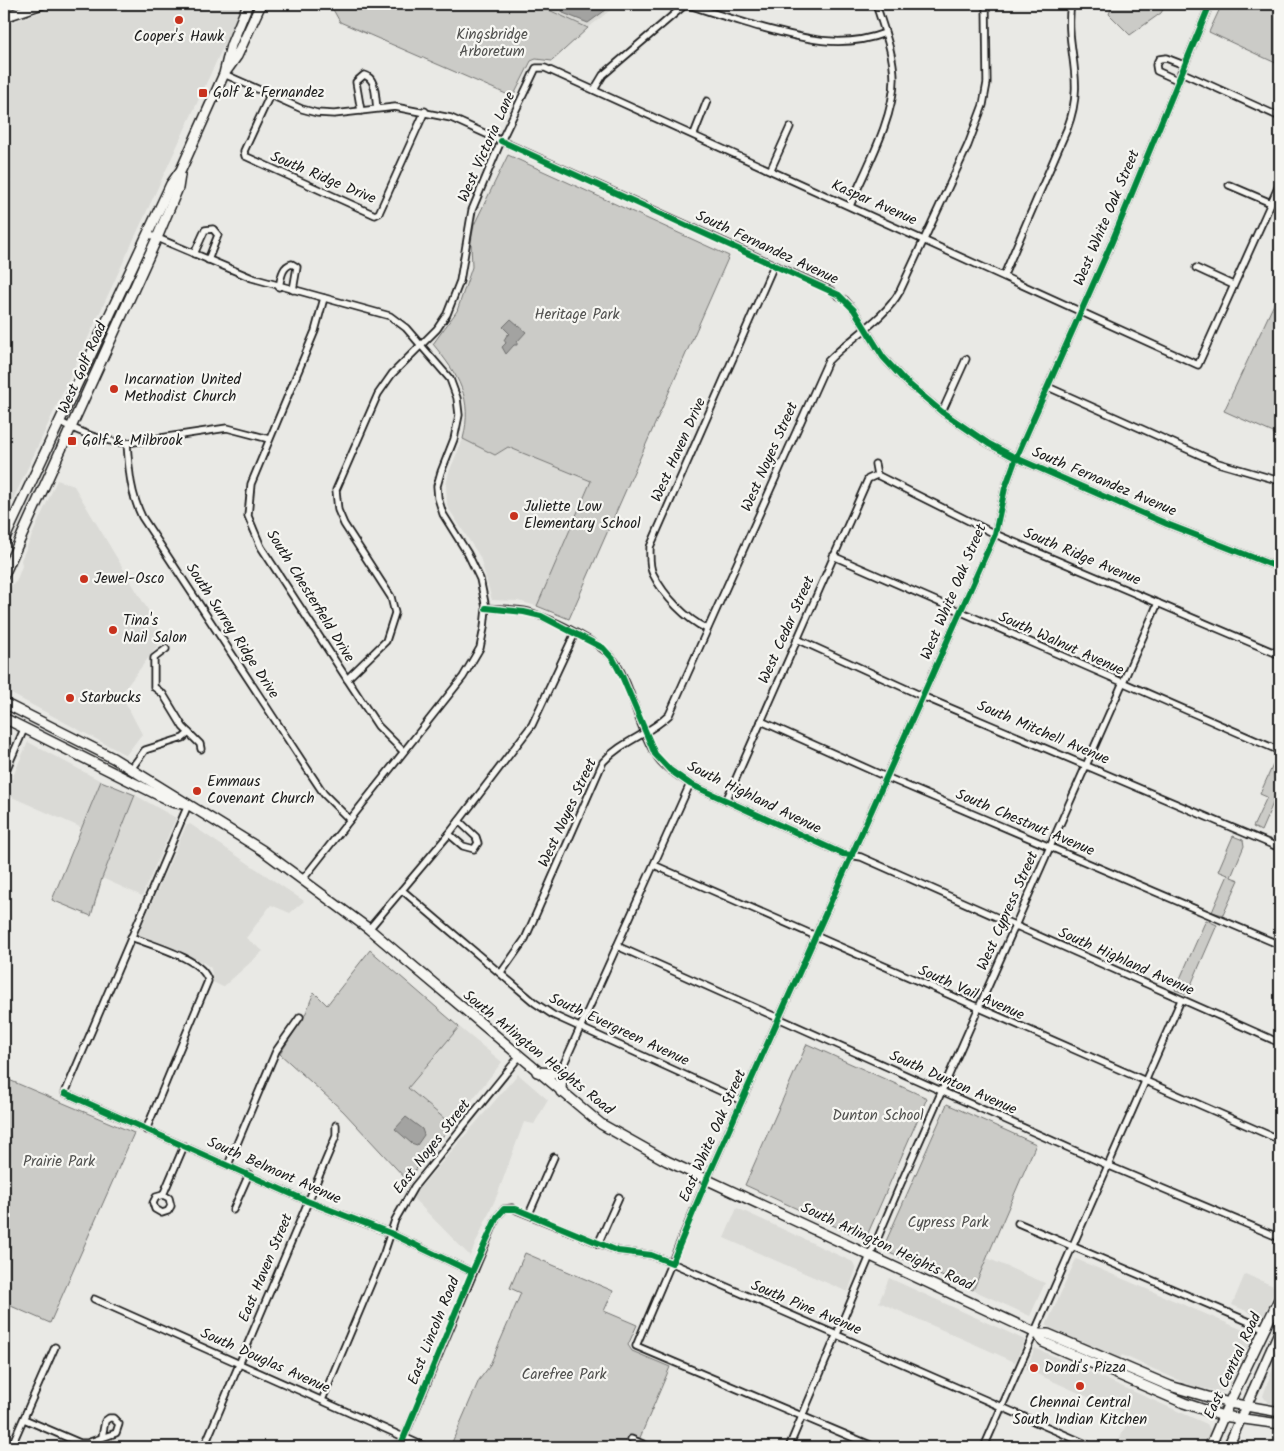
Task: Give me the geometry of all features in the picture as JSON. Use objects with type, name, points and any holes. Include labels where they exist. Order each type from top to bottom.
[{"type":"main road","points":[[4,6],[11,4]]},
{"type":"main road","points":[[4,17],[42,4]]},
{"type":"main road","name":"West Golf Road","points":[[4,540],[60,422],[178,188],[181,170],[224,74],[231,45],[248,4]]},
{"type":"main road","name":"West Golf Road","points":[[224,74],[238,56],[261,4]]},
{"type":"main road","name":"West Golf Road","points":[[4,575],[72,428],[153,236]]},
{"type":"main road","name":"South Arlington Heights Road","points":[[4,703],[131,769],[244,838],[303,879],[369,929],[601,1124],[667,1162],[871,1254],[1037,1333],[1048,1334],[1170,1386],[1229,1404],[1280,1412]]},
{"type":"main road","name":"South Arlington Heights Road","points":[[4,718],[172,802],[188,805]]},
{"type":"main road","points":[[537,1072],[555,1073],[562,1068]]},
{"type":"main road","points":[[561,1092],[562,1068]]},
{"type":"main road","name":"East Central Road","points":[[1210,1447],[1280,1297]]},
{"type":"main road","name":"East Central Road","points":[[1228,1447],[1280,1330]]},
{"type":"main road","name":"South Arlington Heights Road","points":[[1037,1333],[1043,1342],[1171,1397],[1224,1416],[1280,1424]]},
{"type":"street","points":[[594,90],[603,75],[686,4],[804,39],[849,42],[869,39],[885,33]]},
{"type":"street","points":[[850,206],[882,131],[892,99],[894,78],[885,33],[876,4]]},
{"type":"street","name":"West Noyes Street","points":[[501,973],[525,939],[603,762],[614,750],[660,724],[670,715],[824,368],[842,346],[894,301],[925,239],[983,106],[987,83],[986,4]]},
{"type":"street","points":[[1004,275],[1073,113],[1077,84],[1070,20],[1071,4]]},
{"type":"street","name":"West White Oak Street","points":[[778,1020],[995,534],[1005,488],[1016,458],[1082,311],[1210,4]]},
{"type":"street","points":[[1177,80],[1157,71],[1156,65],[1160,59],[1166,58],[1184,65]]},
{"type":"street","name":"Kaspar Avenue","points":[[539,68],[545,68],[694,134],[1198,365],[1233,285]]},
{"type":"street","name":"West Victoria Lane","points":[[347,679],[386,641],[395,613],[391,597],[344,524],[338,510],[336,490],[378,394],[392,374],[438,330],[447,314],[460,281],[472,210],[501,141],[534,71],[539,68]]},
{"type":"street","points":[[1181,72],[1280,117]]},
{"type":"street","name":"South Fernandez Avenue","points":[[224,74],[270,95],[317,113],[334,114],[395,107],[425,111],[451,118],[839,295],[854,310],[883,357],[893,369],[942,412],[989,444],[1016,458],[1167,524],[1280,568]]},
{"type":"street","points":[[361,111],[356,82],[364,75],[368,76],[373,82],[377,108]]},
{"type":"street","name":"South Ridge Drive","points":[[270,95],[244,150],[244,156],[375,215],[379,213],[425,111]]},
{"type":"street","points":[[694,134],[707,101]]},
{"type":"street","points":[[771,169],[790,128]]},
{"type":"street","points":[[1196,268],[1233,285],[1280,183]]},
{"type":"street","points":[[1229,185],[1270,203]]},
{"type":"street","points":[[194,254],[205,230],[214,229],[218,235],[208,260]]},
{"type":"street","points":[[153,236],[252,278],[390,316],[406,328],[450,379],[457,398],[459,415],[454,439],[437,486],[438,498],[443,514],[468,554],[480,579],[486,608],[480,648],[472,664],[452,691],[303,879]]},
{"type":"street","points":[[279,286],[282,272],[292,264],[297,268],[298,272],[293,290]]},
{"type":"street","name":"West Haven Drive","points":[[707,629],[693,622],[653,574],[650,561],[650,547],[774,265]]},
{"type":"street","name":"South Chesterfield Drive","points":[[324,298],[315,330],[251,484],[248,516],[261,547],[347,679],[378,726],[403,751]]},
{"type":"street","points":[[942,412],[966,360]]},
{"type":"street","points":[[1048,386],[1218,463],[1280,482]]},
{"type":"street","points":[[60,422],[100,439],[128,443],[227,428],[270,439]]},
{"type":"street","name":"South Surrey Ridge Drive","points":[[128,443],[129,479],[134,499],[142,516],[324,794],[349,819]]},
{"type":"street","points":[[875,464],[877,475]]},
{"type":"street","name":"South Ridge Avenue","points":[[877,475],[995,534],[1280,655]]},
{"type":"street","name":"West Cedar Street","points":[[726,801],[868,479],[877,475]]},
{"type":"street","name":"South Walnut Avenue","points":[[833,556],[959,613],[1280,751]]},
{"type":"street","name":"West Cypress Street","points":[[789,1447],[942,1091],[1158,602]]},
{"type":"street","name":"South Highland Avenue","points":[[486,608],[524,612],[541,616],[603,648],[613,659],[644,732],[662,763],[690,784],[843,854],[852,855],[1280,1043]]},
{"type":"street","points":[[369,929],[449,834],[532,725],[575,633]]},
{"type":"street","name":"South Mitchell Avenue","points":[[797,639],[922,696],[1280,848]]},
{"type":"street","points":[[166,649],[154,658],[154,687],[163,694],[189,733],[200,744],[201,749]]},
{"type":"street","name":"South Chestnut Avenue","points":[[761,721],[886,777],[1280,945]]},
{"type":"street","points":[[4,775],[24,728]]},
{"type":"street","points":[[131,769],[145,750],[184,738],[189,733]]},
{"type":"street","points":[[562,1068],[690,784]]},
{"type":"street","points":[[146,1130],[203,998],[208,981],[207,975],[193,962],[131,937],[188,805]]},
{"type":"street","points":[[449,834],[464,846],[474,849],[478,843],[476,837],[459,821]]},
{"type":"street","name":"South Vail Avenue","points":[[654,865],[978,1010],[1280,1140]]},
{"type":"street","name":"South Evergreen Avenue","points":[[402,890],[544,1010],[742,1101]]},
{"type":"street","name":"South Belmont Avenue","points":[[131,937],[65,1093],[307,1201],[390,1234],[472,1272]]},
{"type":"street","name":"South Dunton Avenue","points":[[617,946],[778,1020],[1280,1238]]},
{"type":"street","points":[[984,1447],[1037,1333],[1107,1164],[1181,1000]]},
{"type":"street","points":[[228,1165],[276,1051],[300,1017]]},
{"type":"street","name":"East White Oak Street","points":[[778,1020],[707,1179],[636,1346],[802,1416]]},
{"type":"street","name":"East Noyes Street","points":[[322,1400],[364,1304],[395,1220],[414,1187],[519,1057]]},
{"type":"street","name":"East Haven Street","points":[[206,1446],[307,1201],[336,1136],[336,1125]]},
{"type":"street","points":[[163,1195],[184,1146]]},
{"type":"street","points":[[529,1214],[554,1157]]},
{"type":"street","points":[[233,1210],[249,1174]]},
{"type":"street","points":[[598,1244],[619,1197]]},
{"type":"street","name":"South Pine Avenue","points":[[504,1209],[516,1209],[618,1251],[651,1256],[672,1263],[1093,1447]]},
{"type":"street","name":"East Lincoln Road","points":[[400,1447],[472,1272],[497,1217],[504,1209]]},
{"type":"street","points":[[1018,1223],[1266,1328]]},
{"type":"street","name":"South Douglas Avenue","points":[[94,1299],[240,1362],[426,1447]]},
{"type":"street","points":[[11,1447],[55,1347]]},
{"type":"street","points":[[802,1416],[875,1447]]},
{"type":"street","points":[[24,1419],[80,1442],[87,1443],[102,1437]]},
{"type":"street","points":[[631,1439],[650,1447]]},
{"type":"shaded area","points":[[63,4],[243,4],[4,519],[4,186],[11,181],[4,170],[4,82],[11,76],[4,66],[4,25]]},
{"type":"shaded area","points":[[536,4],[618,4],[588,28]]},
{"type":"shaded area","points":[[567,4],[614,4],[588,23],[563,13],[562,11]]},
{"type":"shaded area","points":[[511,319],[526,332],[517,342],[517,345],[514,345],[506,354],[502,347],[506,343],[504,340],[507,335],[510,334],[503,327]]},
{"type":"shaded area","name":"Juliette Low Elementary School","points":[[463,439],[495,455],[508,447],[591,481],[537,606],[518,601],[492,600],[480,557],[447,506],[446,485],[449,472]]},
{"type":"shaded area","points":[[57,480],[74,486],[164,637],[121,694],[142,734],[126,755],[4,690],[4,601],[12,584],[16,582],[22,566],[21,560]]},
{"type":"shaded area","points":[[28,742],[101,781],[82,828],[5,794]]},
{"type":"shaded area","points":[[135,795],[176,818],[142,896],[102,878]]},
{"type":"shaded area","points":[[190,824],[304,901],[290,913],[271,905],[246,938],[263,951],[223,987],[213,982],[211,968],[204,963],[138,934],[186,826]]},
{"type":"shaded area","points":[[459,1027],[502,1062],[452,1125],[408,1088]]},
{"type":"shaded area","points":[[518,1074],[548,1100],[534,1124],[524,1122],[498,1193],[470,1256],[412,1197]]},
{"type":"shaded area","points":[[406,1117],[422,1129],[424,1135],[417,1145],[411,1143],[395,1129]]},
{"type":"shaded area","points":[[737,1208],[853,1262],[856,1269],[848,1292],[724,1238]]},
{"type":"shaded area","points":[[987,1258],[1045,1283],[1030,1316],[973,1290]]},
{"type":"shaded area","points":[[1076,1259],[1255,1335],[1230,1385],[1222,1392],[1194,1387],[1122,1355],[1119,1360],[1046,1326]]},
{"type":"shaded area","points":[[1245,1274],[1276,1287],[1263,1318],[1232,1305]]},
{"type":"shaded area","points":[[889,1278],[1025,1340],[1015,1362],[879,1302]]},
{"type":"shaded area","points":[[1035,1348],[1207,1424],[1211,1432],[1205,1447],[1116,1447],[1130,1416],[1026,1369]]},
{"type":"shaded area","points":[[1280,1348],[1280,1405],[1268,1403],[1263,1396]]},
{"type":"green space","name":"Kingsbridge Arboretum","points":[[330,4],[536,4],[588,28],[552,61],[536,59],[531,61],[513,97],[340,22]]},
{"type":"green space","points":[[1113,4],[1166,4],[1161,13],[1130,35],[1109,14]]},
{"type":"green space","points":[[1222,4],[1280,4],[1280,65],[1209,32]]},
{"type":"green space","name":"Heritage Park","points":[[508,155],[729,256],[569,619],[537,606],[591,481],[508,447],[495,455],[463,439],[466,411],[462,388],[457,377],[433,344],[457,311],[472,267],[471,242],[474,225]]},
{"type":"green space","points":[[1280,291],[1280,436],[1224,411]]},
{"type":"green space","points":[[1277,756],[1280,757],[1280,787],[1261,831],[1253,827],[1267,797],[1260,794]]},
{"type":"green space","points":[[101,781],[135,795],[102,878],[91,916],[52,900]]},
{"type":"green space","points":[[1233,836],[1243,840],[1244,846],[1231,877],[1239,880],[1223,915],[1212,912],[1228,875],[1218,871]]},
{"type":"green space","points":[[1206,920],[1217,925],[1187,994],[1175,990]]},
{"type":"green space","points":[[370,950],[459,1027],[408,1088],[452,1125],[407,1180],[343,1111],[280,1054],[305,1015],[314,992],[327,1005]]},
{"type":"green space","name":"Dunton School","points":[[807,1044],[927,1098],[865,1240],[745,1185]]},
{"type":"green space","name":"Prairie Park","points":[[9,1080],[134,1133],[50,1323],[4,1303],[4,1093]]},
{"type":"green space","name":"Cypress Park","points":[[947,1104],[1036,1144],[973,1290],[885,1251],[883,1248]]},
{"type":"green space","name":"Carefree Park","points":[[525,1253],[613,1291],[604,1311],[637,1325],[628,1345],[632,1351],[670,1367],[636,1447],[450,1447],[479,1380],[489,1367],[521,1293],[510,1288]]},
{"type":"cycle path","points":[[400,1447],[472,1272],[497,1217],[504,1209],[516,1209],[618,1251],[651,1255],[672,1263],[707,1179],[995,534],[1005,488],[1016,458],[1111,244],[1210,4]]},
{"type":"cycle path","points":[[501,141],[839,295],[854,310],[883,357],[904,380],[942,412],[989,444],[1016,458],[1167,524],[1280,568]]},
{"type":"cycle path","points":[[486,608],[524,612],[541,616],[603,648],[613,659],[622,676],[655,754],[670,770],[690,784],[843,854],[852,855]]},
{"type":"cycle path","points":[[65,1093],[307,1201],[390,1233],[472,1272]]},
{"type":"place","name":"Cooper's Hawk","points":[[179,20]]},
{"type":"place","name":"Golf & Fernandez","points":[[203,93]]},
{"type":"place","name":"Incarnation United Methodist Church","points":[[114,389]]},
{"type":"place","name":"Golf & Milbrook","points":[[72,441]]},
{"type":"place","name":"Juliette Low Elementary School","points":[[514,516]]},
{"type":"place","name":"Jewel-Osco","points":[[84,579]]},
{"type":"place","name":"Tina's Nail Salon","points":[[113,630]]},
{"type":"place","name":"Starbucks","points":[[70,698]]},
{"type":"place","name":"Emmaus Covenant Church","points":[[197,791]]},
{"type":"place","name":"Dondi's Pizza","points":[[1034,1368]]},
{"type":"place","name":"Chennai Central South Indian Kitchen","points":[[1080,1386]]}]
